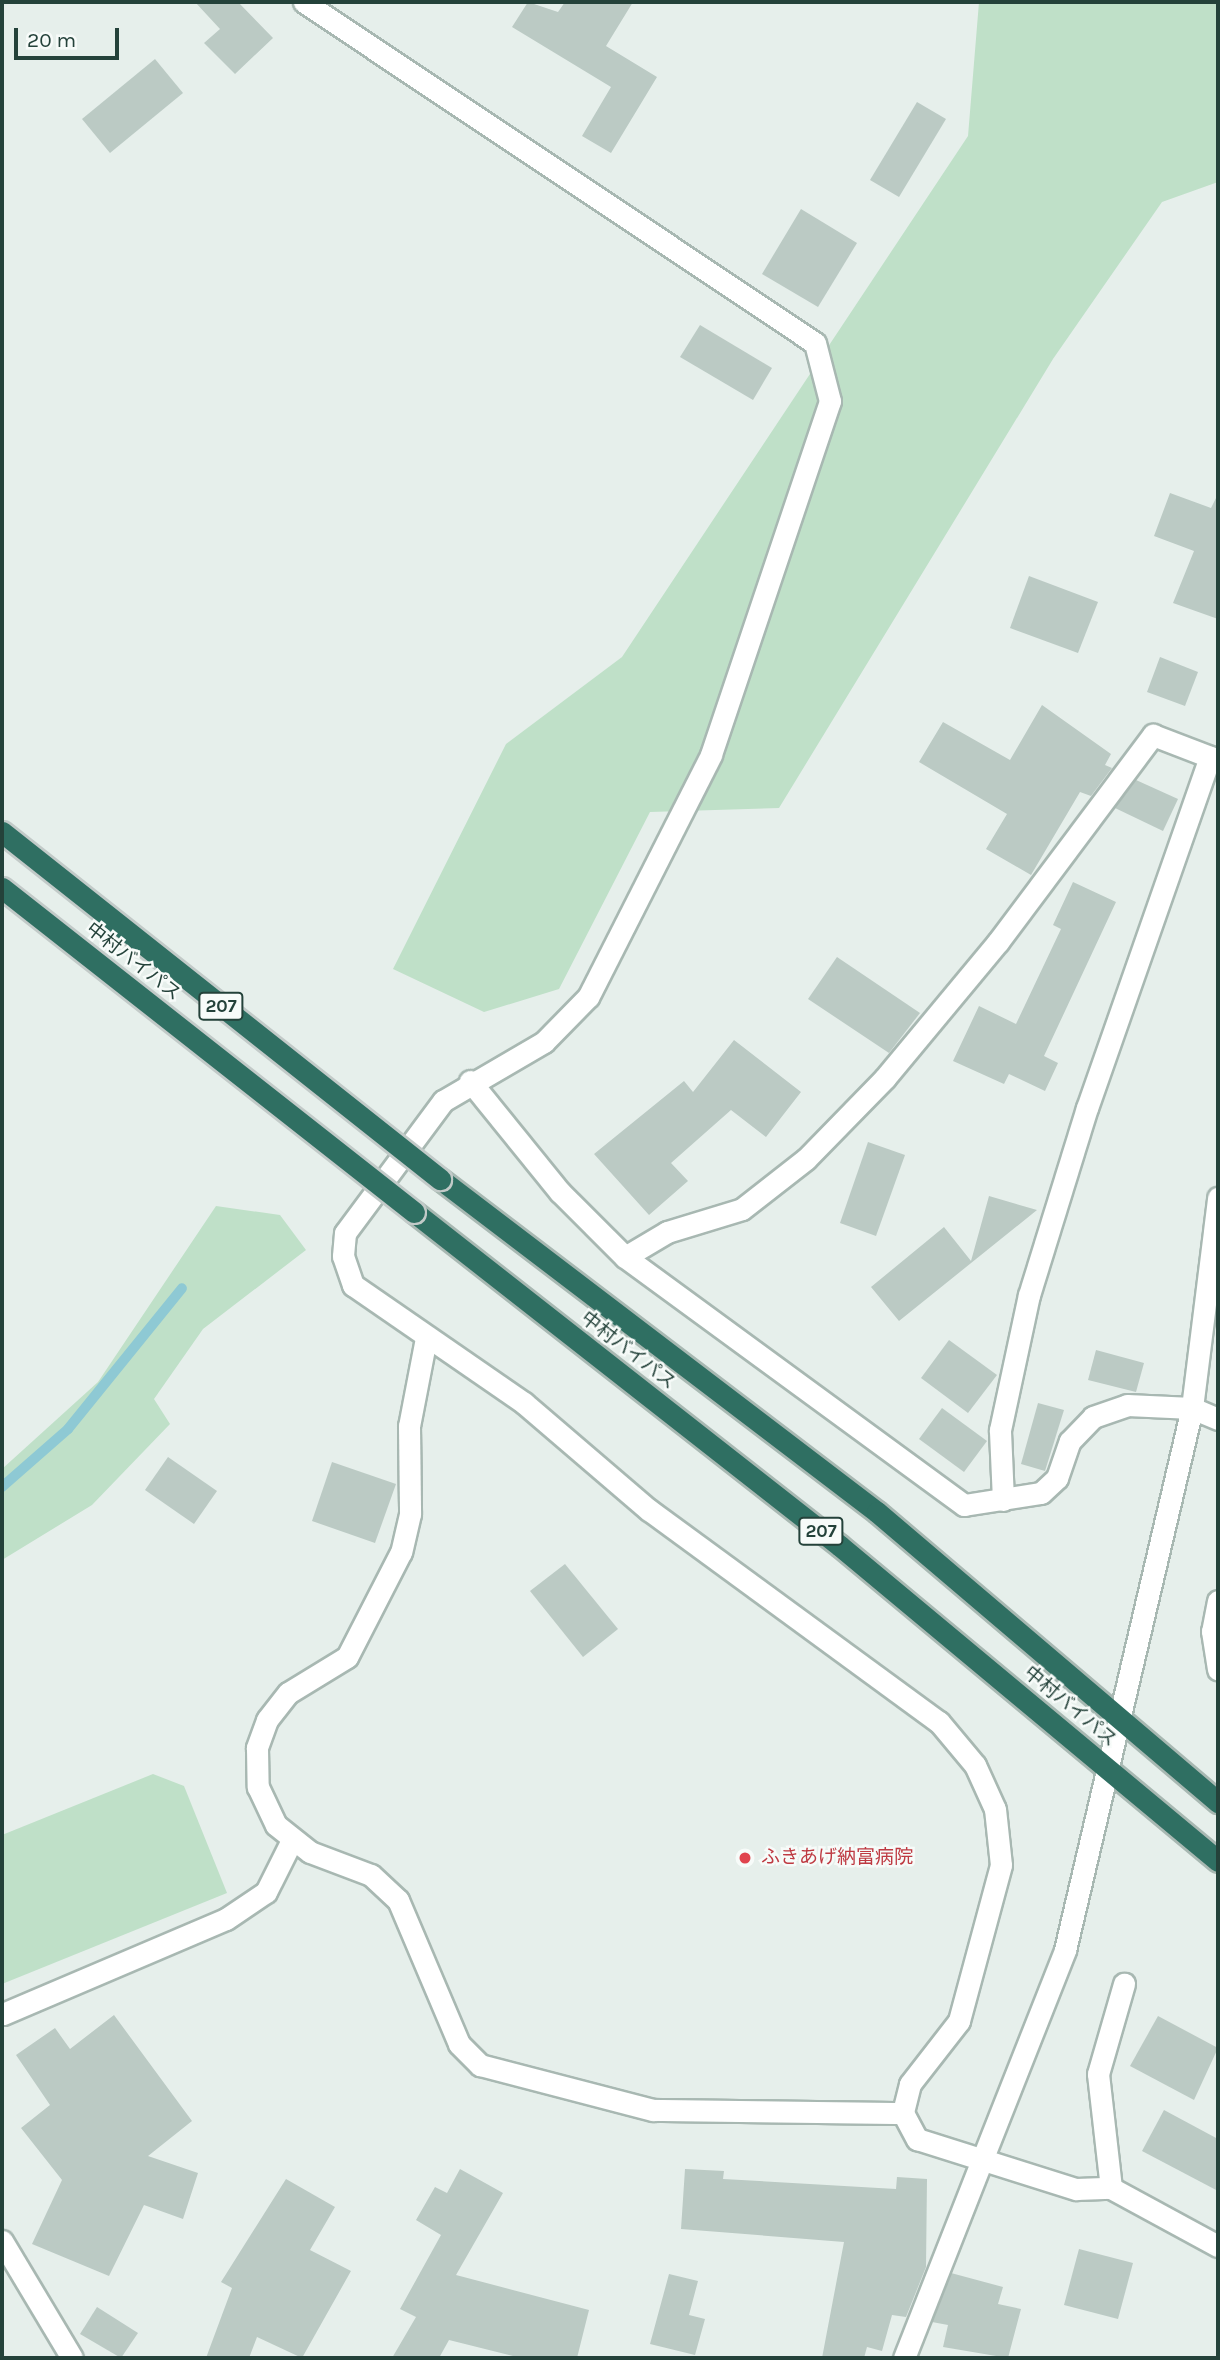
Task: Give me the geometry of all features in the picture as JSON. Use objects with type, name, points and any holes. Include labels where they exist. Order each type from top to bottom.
[{"type":"highway","name":"中村バイパス","points":[[2,832],[440,1179],[877,1512],[1218,1802]]},
{"type":"highway","name":"中村バイパス","points":[[2,888],[840,1546],[1218,1861]]},
{"type":"street","points":[[304,2],[815,342],[825,364],[830,401],[711,755],[588,997],[544,1042],[470,1082],[443,1101],[345,1233],[342,1256],[353,1285],[426,1338],[524,1403],[649,1510],[939,1722],[975,1765],[995,1809],[1000,1865],[959,2021],[910,2084],[903,2113],[918,2139],[1076,2189],[1111,2188],[1218,2246]]},
{"type":"street","points":[[625,1258],[667,1232],[742,1209],[806,1159],[885,1078],[998,942],[1153,735],[1214,759],[1087,1108],[1029,1295],[1000,1430],[1003,1500]]},
{"type":"street","points":[[470,1082],[560,1192],[625,1258],[964,1505],[1041,1493],[1056,1478],[1070,1441],[1094,1417],[1127,1405],[1192,1408],[1218,1419]]},
{"type":"street","points":[[904,2358],[1065,1950],[1104,1765],[1120,1716],[1192,1408],[1218,1198]]},
{"type":"street","points":[[426,1338],[409,1426],[410,1514],[401,1552],[347,1657],[288,1693],[267,1720],[257,1748],[258,1787],[292,1840],[372,1875],[398,1900],[459,2044],[480,2065],[653,2110],[903,2113]]},
{"type":"street","points":[[1218,1601],[1212,1631],[1218,1670]]},
{"type":"street","points":[[3,2014],[226,1919],[267,1892],[292,1840]]},
{"type":"street","points":[[1111,2188],[1098,2074],[1124,1984]]},
{"type":"street","points":[[2,2241],[72,2358]]},
{"type":"green space","points":[[979,2],[1218,2],[1218,182],[1162,202],[1053,359],[779,808],[650,812],[559,989],[484,1012],[393,969],[506,744],[622,657],[968,136]]},
{"type":"green space","points":[[216,1206],[280,1215],[306,1250],[203,1329],[154,1399],[170,1424],[92,1505],[2,1560],[2,1469],[98,1382]]},
{"type":"green space","points":[[153,1774],[184,1786],[227,1893],[2,1984],[2,1835]]},
{"type":"building","points":[[195,2],[238,2],[273,38],[235,74],[204,43],[220,29]]},
{"type":"building","points":[[528,2],[558,12],[565,2],[633,2],[606,46],[657,77],[611,153],[582,136],[611,87],[512,27]]},
{"type":"building","points":[[155,59],[183,93],[110,153],[82,119]]},
{"type":"building","points":[[917,102],[946,119],[899,197],[870,180]]},
{"type":"building","points":[[801,209],[857,243],[818,307],[762,274]]},
{"type":"building","points":[[700,325],[772,368],[753,400],[680,357]]},
{"type":"building","points":[[1170,493],[1211,508],[1218,494],[1218,619],[1173,603],[1194,551],[1154,536]]},
{"type":"building","points":[[1029,576],[1098,602],[1078,653],[1010,628]]},
{"type":"building","points":[[1160,657],[1198,672],[1185,706],[1147,692]]},
{"type":"building","points":[[1042,705],[1111,754],[1105,765],[1112,768],[1091,796],[1080,792],[1031,875],[986,849],[1007,814],[919,762],[943,722],[1010,760]]},
{"type":"building","points":[[1136,780],[1178,799],[1163,831],[1115,808]]},
{"type":"building","points":[[1073,882],[1116,902],[1044,1056],[1058,1063],[1045,1091],[1009,1074],[1004,1084],[953,1061],[979,1006],[1016,1024],[1061,929],[1053,925]]},
{"type":"building","points":[[837,957],[920,1013],[889,1053],[808,999]]},
{"type":"building","points":[[734,1040],[801,1092],[766,1137],[731,1110],[671,1163],[688,1181],[649,1215],[594,1154],[684,1081],[693,1092]]},
{"type":"building","points":[[868,1142],[905,1155],[876,1236],[840,1223]]},
{"type":"building","points":[[989,1196],[1037,1210],[899,1321],[871,1287],[944,1227],[971,1261]]},
{"type":"building","points":[[949,1340],[997,1375],[968,1413],[921,1378]]},
{"type":"building","points":[[1096,1350],[1144,1363],[1136,1392],[1088,1380]]},
{"type":"building","points":[[1038,1403],[1064,1410],[1045,1471],[1021,1464]]},
{"type":"building","points":[[942,1408],[987,1441],[964,1472],[919,1439]]},
{"type":"building","points":[[168,1457],[217,1491],[194,1524],[145,1490]]},
{"type":"building","points":[[332,1462],[396,1484],[375,1543],[312,1521]]},
{"type":"building","points":[[565,1564],[618,1629],[583,1657],[530,1591]]},
{"type":"building","points":[[114,2015],[192,2121],[148,2156],[198,2173],[183,2219],[144,2205],[109,2276],[32,2244],[62,2180],[21,2128],[50,2105],[16,2055],[55,2028],[70,2049]]},
{"type":"building","points":[[1158,2016],[1218,2048],[1194,2100],[1130,2066]]},
{"type":"building","points":[[1164,2110],[1218,2139],[1218,2191],[1142,2151]]},
{"type":"building","points":[[460,2169],[503,2193],[456,2275],[589,2310],[577,2358],[521,2358],[449,2340],[439,2358],[392,2358],[416,2317],[400,2309],[441,2235],[416,2220],[435,2187],[447,2193]]},
{"type":"building","points":[[685,2169],[724,2171],[723,2179],[896,2189],[897,2177],[927,2179],[926,2267],[906,2317],[892,2315],[882,2351],[867,2347],[864,2358],[822,2358],[844,2242],[681,2229]]},
{"type":"building","points":[[286,2179],[335,2207],[310,2250],[351,2271],[302,2358],[257,2337],[249,2358],[206,2358],[232,2288],[221,2282]]},
{"type":"building","points":[[1079,2249],[1133,2263],[1118,2319],[1064,2305]]},
{"type":"building","points":[[951,2273],[1003,2287],[998,2304],[1021,2309],[1008,2358],[943,2347],[948,2325],[932,2322]]},
{"type":"building","points":[[669,2274],[698,2281],[689,2315],[705,2319],[695,2355],[650,2344]]},
{"type":"building","points":[[97,2307],[138,2333],[121,2358],[80,2334]]},
{"type":"waterway","points":[[2,1487],[68,1429],[182,1288]]},
{"type":"place","name":"ふきあげ納富病院","points":[[745,1858]]}]
